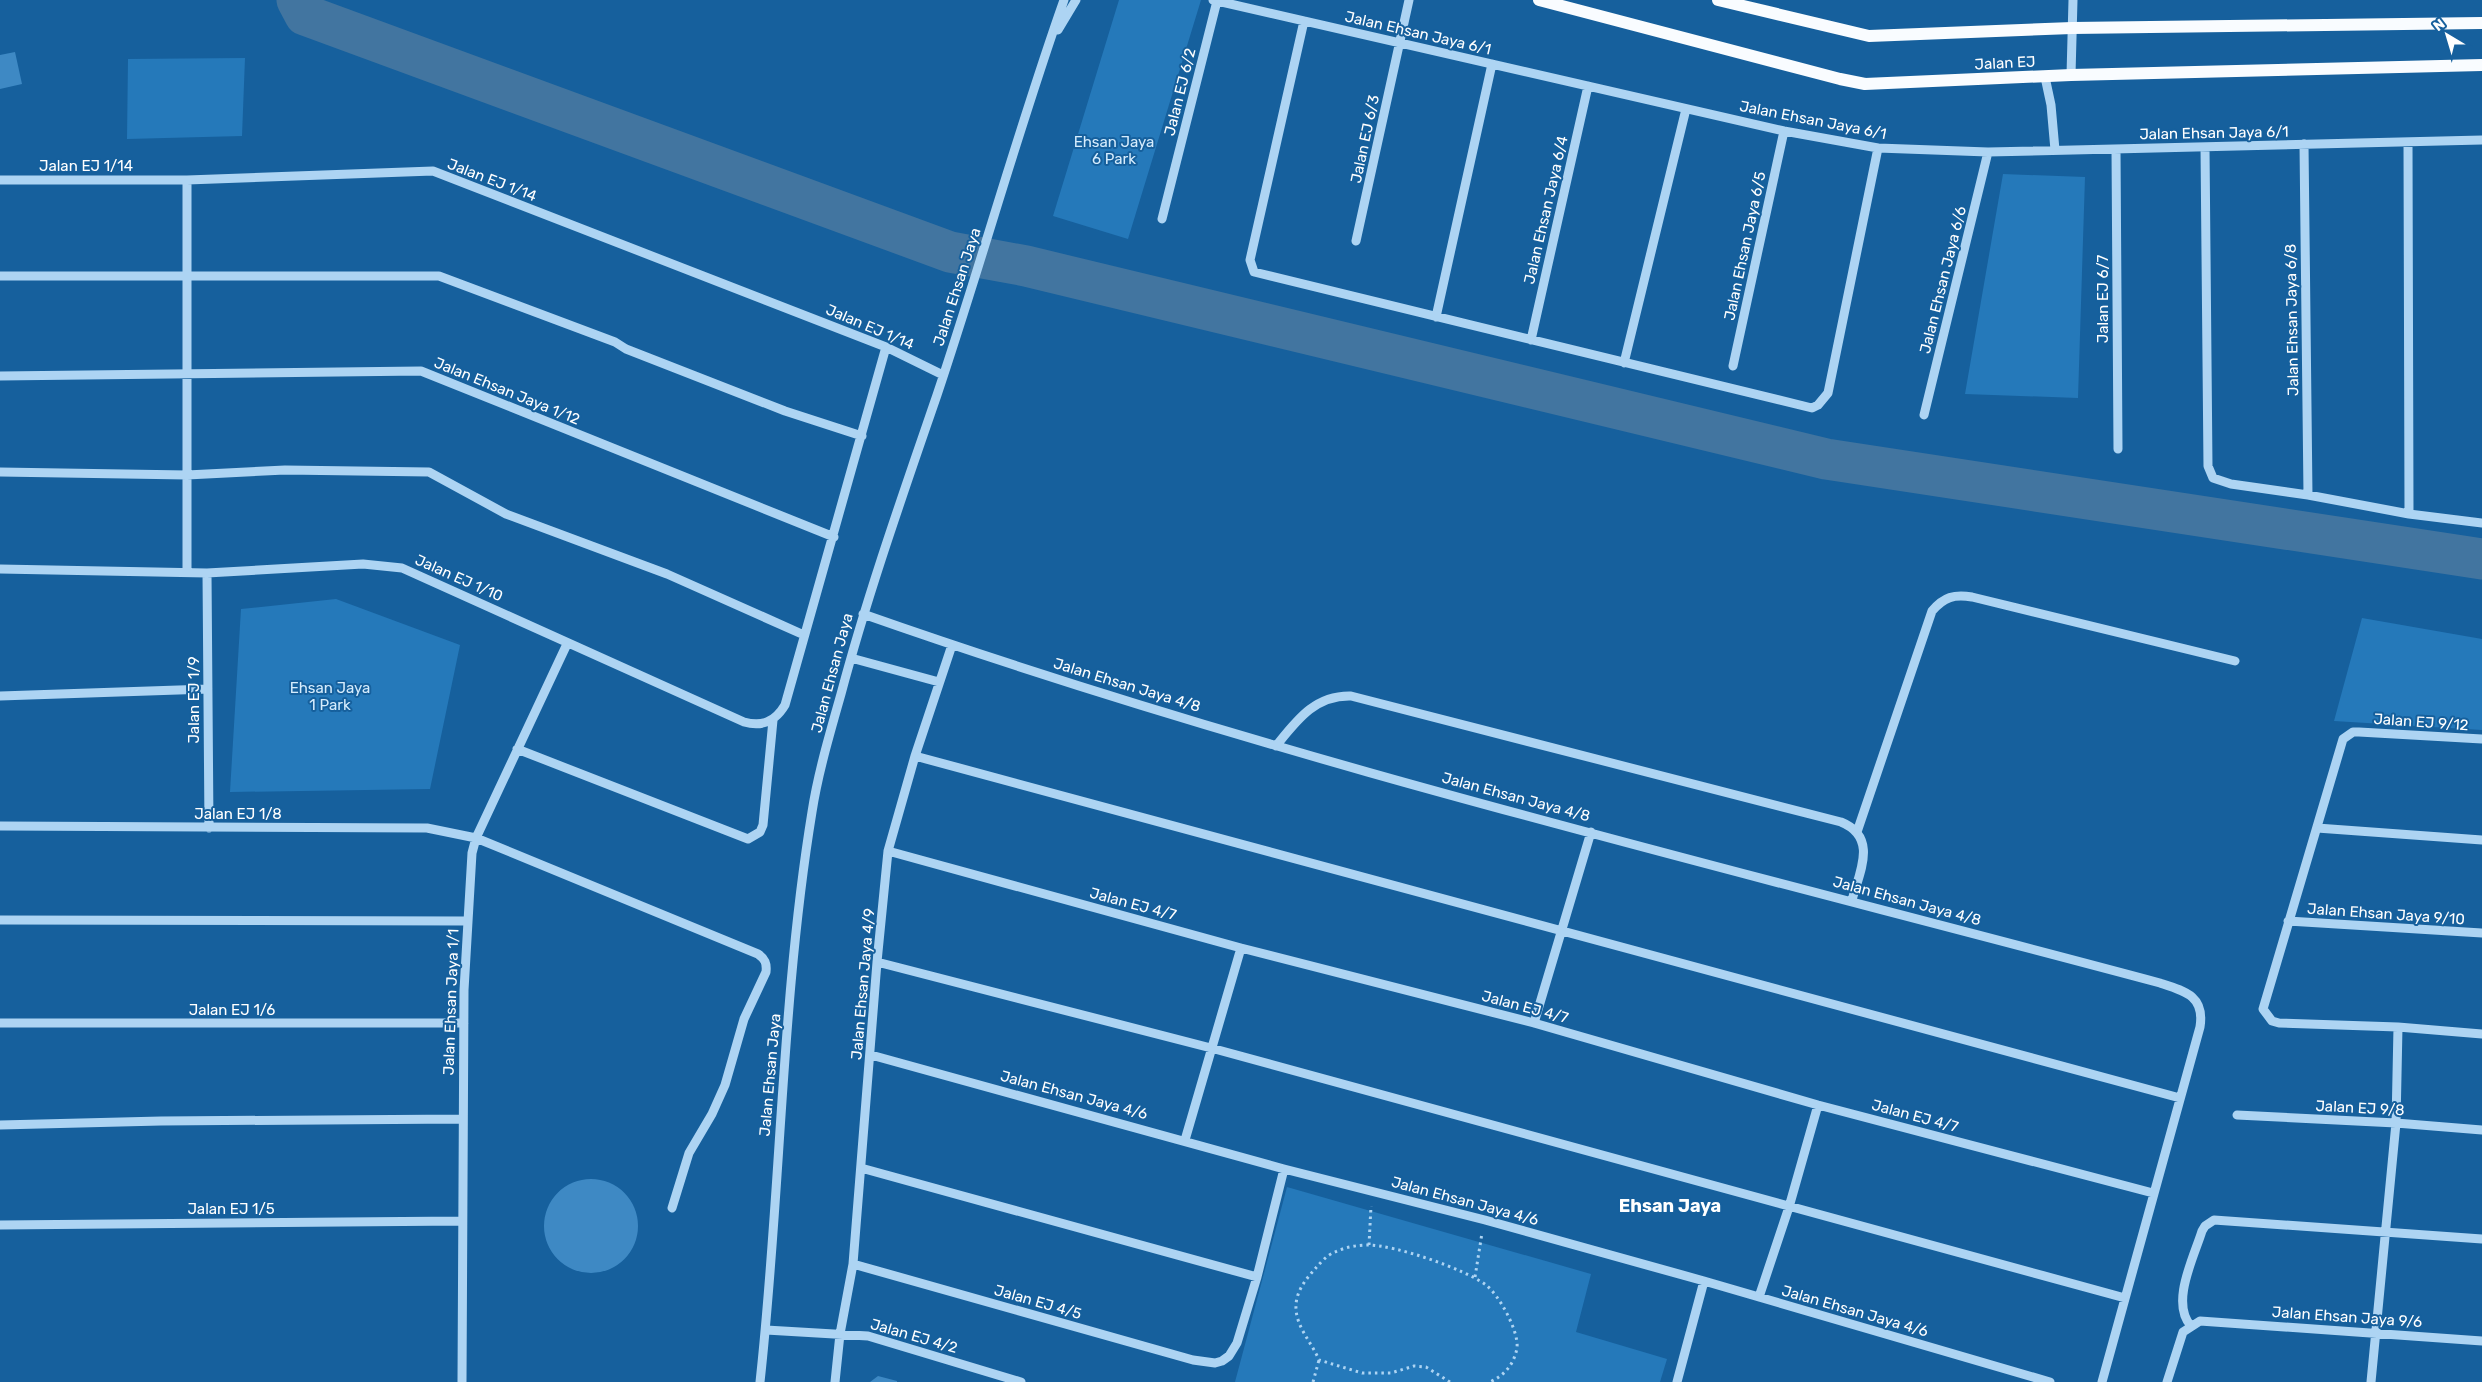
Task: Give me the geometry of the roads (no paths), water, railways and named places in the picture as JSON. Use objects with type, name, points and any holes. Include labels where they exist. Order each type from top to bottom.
[{"type":"main road","name":"Jalan EJ","points":[[1539,0],[1840,80],[1865,84],[2071,76],[2482,65]]},
{"type":"main road","points":[[1718,0],[1869,36],[2072,28],[2482,23]]},
{"type":"street","points":[[1059,15],[1060,0]]},
{"type":"street","name":"Jalan Ehsan Jaya","points":[[760,1382],[766,1330],[782,1087],[805,866],[814,801],[862,614],[954,343],[1064,0]]},
{"type":"street","points":[[1052,41],[1076,0]]},
{"type":"street","name":"Jalan Ehsan Jaya 6/1","points":[[1215,0],[1784,131],[1878,148],[1988,152],[2482,140]]},
{"type":"street","name":"Jalan EJ 6/2","points":[[1162,219],[1215,0]]},
{"type":"street","name":"Jalan EJ 6/3","points":[[1356,241],[1409,0]]},
{"type":"street","points":[[2071,76],[2073,0]]},
{"type":"street","points":[[1304,21],[1250,260],[1251,269],[1257,274],[1812,408],[1818,405],[1828,393],[1878,148]]},
{"type":"street","points":[[1436,317],[1492,64]]},
{"type":"street","points":[[2046,77],[2051,105],[2055,150]]},
{"type":"street","name":"Jalan Ehsan Jaya 6/4","points":[[1531,340],[1588,86]]},
{"type":"street","points":[[1624,362],[1686,109]]},
{"type":"street","name":"Jalan Ehsan Jaya 6/5","points":[[1733,366],[1784,131]]},
{"type":"street","points":[[2408,142],[2409,514]]},
{"type":"street","name":"Jalan Ehsan Jaya 6/8","points":[[2304,144],[2308,495]]},
{"type":"street","points":[[2205,147],[2209,473],[2218,482],[2308,495],[2409,514],[2482,523]]},
{"type":"street","name":"Jalan EJ 6/7","points":[[2116,149],[2118,449]]},
{"type":"street","name":"Jalan Ehsan Jaya 6/6","points":[[1924,415],[1988,152]]},
{"type":"street","name":"Jalan EJ 1/14","points":[[0,180],[187,180],[432,171],[886,347],[943,375]]},
{"type":"street","points":[[187,180],[187,572]]},
{"type":"street","points":[[0,276],[439,276],[615,342],[626,349],[785,411],[862,436]]},
{"type":"street","points":[[517,750],[748,839],[760,832],[763,825],[773,720],[785,705],[834,537],[886,347]]},
{"type":"street","name":"Jalan Ehsan Jaya 1/12","points":[[0,376],[421,371],[834,537]]},
{"type":"street","points":[[0,472],[187,475],[285,470],[429,472],[506,514],[667,574],[804,635]]},
{"type":"street","name":"Jalan EJ 1/10","points":[[0,569],[207,573],[363,564],[402,568],[567,644],[744,722],[763,724],[773,720]]},
{"type":"street","name":"Jalan EJ 1/9","points":[[207,573],[209,828]]},
{"type":"street","points":[[1857,832],[1932,611],[1940,601],[1951,596],[1972,597],[2235,661]]},
{"type":"street","name":"Jalan Ehsan Jaya 4/8","points":[[862,614],[952,645],[1276,746],[1591,832],[2168,985],[2189,993],[2200,1008],[2202,1018],[2102,1382]]},
{"type":"street","name":"Jalan Ehsan Jaya 1/1","points":[[462,1382],[462,1119],[464,1023],[472,853],[476,838],[567,644]]},
{"type":"street","name":"Jalan Ehsan Jaya 4/9","points":[[835,1382],[840,1334],[853,1264],[877,962],[888,851],[914,756],[952,645]]},
{"type":"street","points":[[851,658],[939,682]]},
{"type":"street","points":[[0,696],[208,689]]},
{"type":"street","points":[[1276,746],[1300,717],[1312,706],[1338,695],[1351,696],[1841,822],[1857,832],[1864,849],[1852,900]]},
{"type":"street","name":"Jalan EJ 9/12","points":[[2317,828],[2341,744],[2347,735],[2358,732],[2482,740]]},
{"type":"street","points":[[914,756],[2180,1098]]},
{"type":"street","name":"Jalan EJ 1/8","points":[[0,826],[427,828],[476,838],[758,954],[764,958],[767,965],[766,972],[744,1019],[725,1085],[712,1114],[689,1153],[672,1208]]},
{"type":"street","points":[[2482,840],[2317,828],[2263,1010],[2266,1016],[2279,1023],[2398,1027],[2482,1034]]},
{"type":"street","points":[[1534,1023],[1591,832]]},
{"type":"street","name":"Jalan EJ 4/7","points":[[888,851],[1241,948],[1534,1023],[1818,1105],[2154,1193]]},
{"type":"street","points":[[0,920],[468,921]]},
{"type":"street","name":"Jalan Ehsan Jaya 9/10","points":[[2288,921],[2482,933]]},
{"type":"street","points":[[1185,1140],[1241,948]]},
{"type":"street","points":[[877,962],[1211,1048],[2125,1298]]},
{"type":"street","name":"Jalan EJ 1/6","points":[[0,1023],[464,1023]]},
{"type":"street","points":[[2371,1382],[2396,1123],[2398,1027]]},
{"type":"street","name":"Jalan Ehsan Jaya 4/6","points":[[871,1055],[1185,1140],[1284,1169],[1485,1220],[1704,1281],[2050,1382]]},
{"type":"street","points":[[1759,1297],[1789,1207],[1818,1105]]},
{"type":"street","name":"Jalan EJ 9/8","points":[[2237,1116],[2396,1123],[2482,1130]]},
{"type":"street","points":[[0,1125],[161,1121],[462,1119]]},
{"type":"street","points":[[861,1168],[1257,1277],[1284,1169]]},
{"type":"street","points":[[2166,1382],[2179,1342],[2184,1332],[2191,1326],[2182,1309],[2183,1294],[2202,1231],[2205,1226],[2214,1220],[2482,1239]]},
{"type":"street","name":"Jalan EJ 1/5","points":[[0,1225],[462,1221]]},
{"type":"street","name":"Jalan EJ 4/5","points":[[853,1264],[1192,1360],[1215,1363],[1229,1356],[1237,1343],[1257,1277]]},
{"type":"street","points":[[1677,1382],[1704,1281]]},
{"type":"street","name":"Jalan Ehsan Jaya 9/6","points":[[2191,1326],[2200,1321],[2210,1320],[2376,1334],[2482,1340]]},
{"type":"street","name":"Jalan EJ 4/2","points":[[766,1330],[868,1336],[1022,1382]]},
{"type":"waterway","points":[[297,0],[305,15],[950,252],[1026,266],[1826,459],[2482,559]]},
{"type":"district","name":"Ehsan Jaya","points":[[1670,1206]]},
{"type":"park label","name":"Ehsan Jaya 6 Park","points":[[1114,150]]},
{"type":"park label","name":"Ehsan Jaya 1 Park","points":[[330,696]]}]
